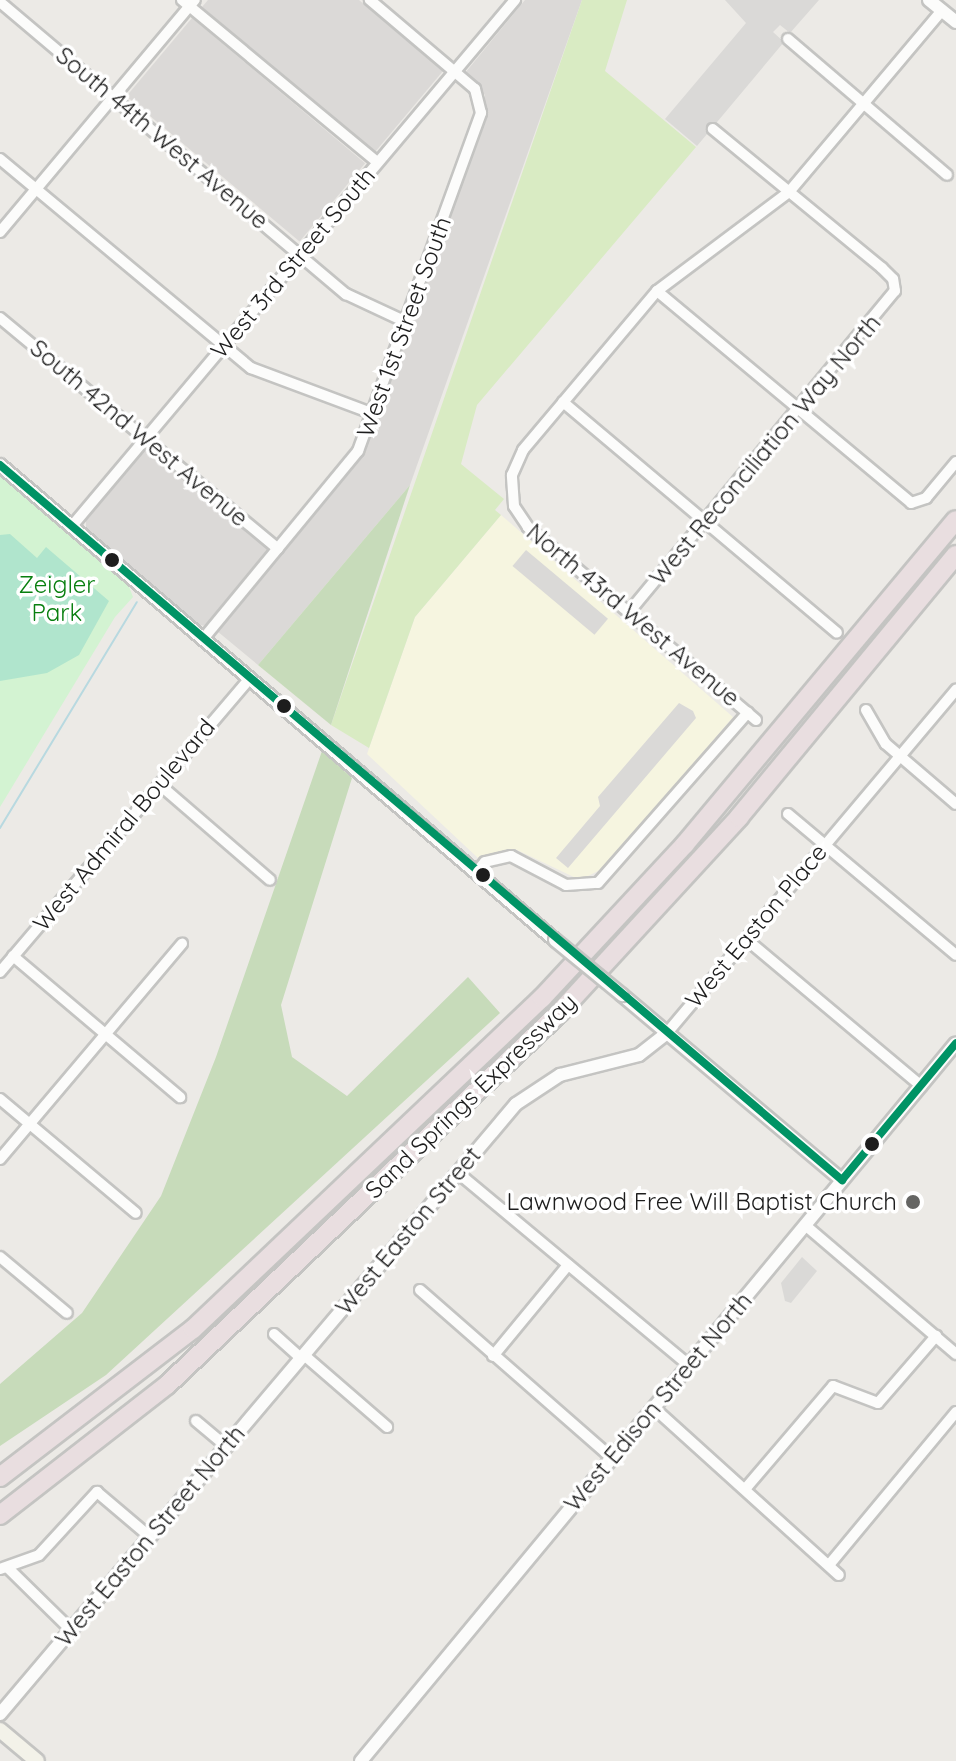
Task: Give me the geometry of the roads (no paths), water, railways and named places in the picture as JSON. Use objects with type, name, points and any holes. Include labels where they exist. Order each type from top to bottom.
[{"type":"highway","name":"Sand Springs Expressway","points":[[0,1477],[193,1329],[542,998],[685,844],[956,520]]},
{"type":"highway","name":"Sand Springs Expressway","points":[[0,1515],[167,1385],[550,1021],[739,817],[956,555]]},
{"type":"main road","points":[[0,1730],[37,1761]]},
{"type":"street","name":"West 1st Street South","points":[[203,639],[351,462],[374,414],[481,113],[478,92],[370,0]]},
{"type":"street","name":"West 3rd Street South","points":[[72,526],[515,0]]},
{"type":"street","points":[[929,0],[956,22]]},
{"type":"street","name":"South 44th West Avenue","points":[[0,2],[361,304],[406,322]]},
{"type":"street","points":[[0,232],[114,98],[189,2],[377,162]]},
{"type":"street","points":[[837,633],[563,402],[657,291],[789,192],[942,10]]},
{"type":"street","points":[[788,39],[947,175]]},
{"type":"street","points":[[713,129],[789,192]]},
{"type":"street","points":[[0,159],[223,346],[263,374],[374,414]]},
{"type":"street","name":"West Reconciliation Way North","points":[[629,612],[892,300],[896,286],[882,268],[789,192]]},
{"type":"street","points":[[657,291],[914,504],[926,498],[956,462]]},
{"type":"street","name":"South 42nd West Avenue","points":[[0,318],[278,549]]},
{"type":"street","name":"North 43rd West Avenue","points":[[476,873],[485,862],[511,856],[566,885],[598,883],[752,716],[528,527],[514,506],[516,462],[563,402]]},
{"type":"street","points":[[0,465],[476,873],[842,1180]]},
{"type":"street","name":"West Admiral Boulevard","points":[[0,972],[249,679]]},
{"type":"street","name":"West Easton Place","points":[[516,1104],[560,1075],[639,1055],[667,1033],[956,690]]},
{"type":"street","points":[[866,710],[880,738],[956,804]]},
{"type":"street","points":[[160,785],[270,880]]},
{"type":"street","points":[[788,814],[956,955]]},
{"type":"street","points":[[746,939],[921,1086]]},
{"type":"street","points":[[0,1159],[182,944]]},
{"type":"street","points":[[13,956],[180,1097]]},
{"type":"street","name":"West Edison Street North","points":[[361,1761],[956,1043]]},
{"type":"street","points":[[0,1099],[136,1213]]},
{"type":"street","name":"West Easton Street","points":[[303,1357],[516,1104]]},
{"type":"street","points":[[457,1172],[689,1365]]},
{"type":"street","points":[[805,1225],[956,1354]]},
{"type":"street","points":[[0,1257],[67,1313]]},
{"type":"street","points":[[493,1356],[568,1265]]},
{"type":"street","points":[[420,1290],[612,1458]]},
{"type":"street","points":[[274,1334],[387,1427]]},
{"type":"street","points":[[746,1488],[833,1386],[878,1403],[936,1336]]},
{"type":"street","name":"West Easton Street North","points":[[0,1714],[303,1357]]},
{"type":"street","points":[[654,1408],[839,1575]]},
{"type":"street","points":[[829,1565],[956,1412]]},
{"type":"street","points":[[196,1421],[226,1446]]},
{"type":"street","points":[[71,1630],[4,1568],[46,1549],[97,1492],[150,1537]]},
{"type":"waterway","points":[[0,828],[137,602]]},
{"type":"place","name":"Lawnwood Free Will Baptist Church","points":[[913,1202]]},
{"type":"park label","name":"Zeigler Park","points":[[57,599]]}]
